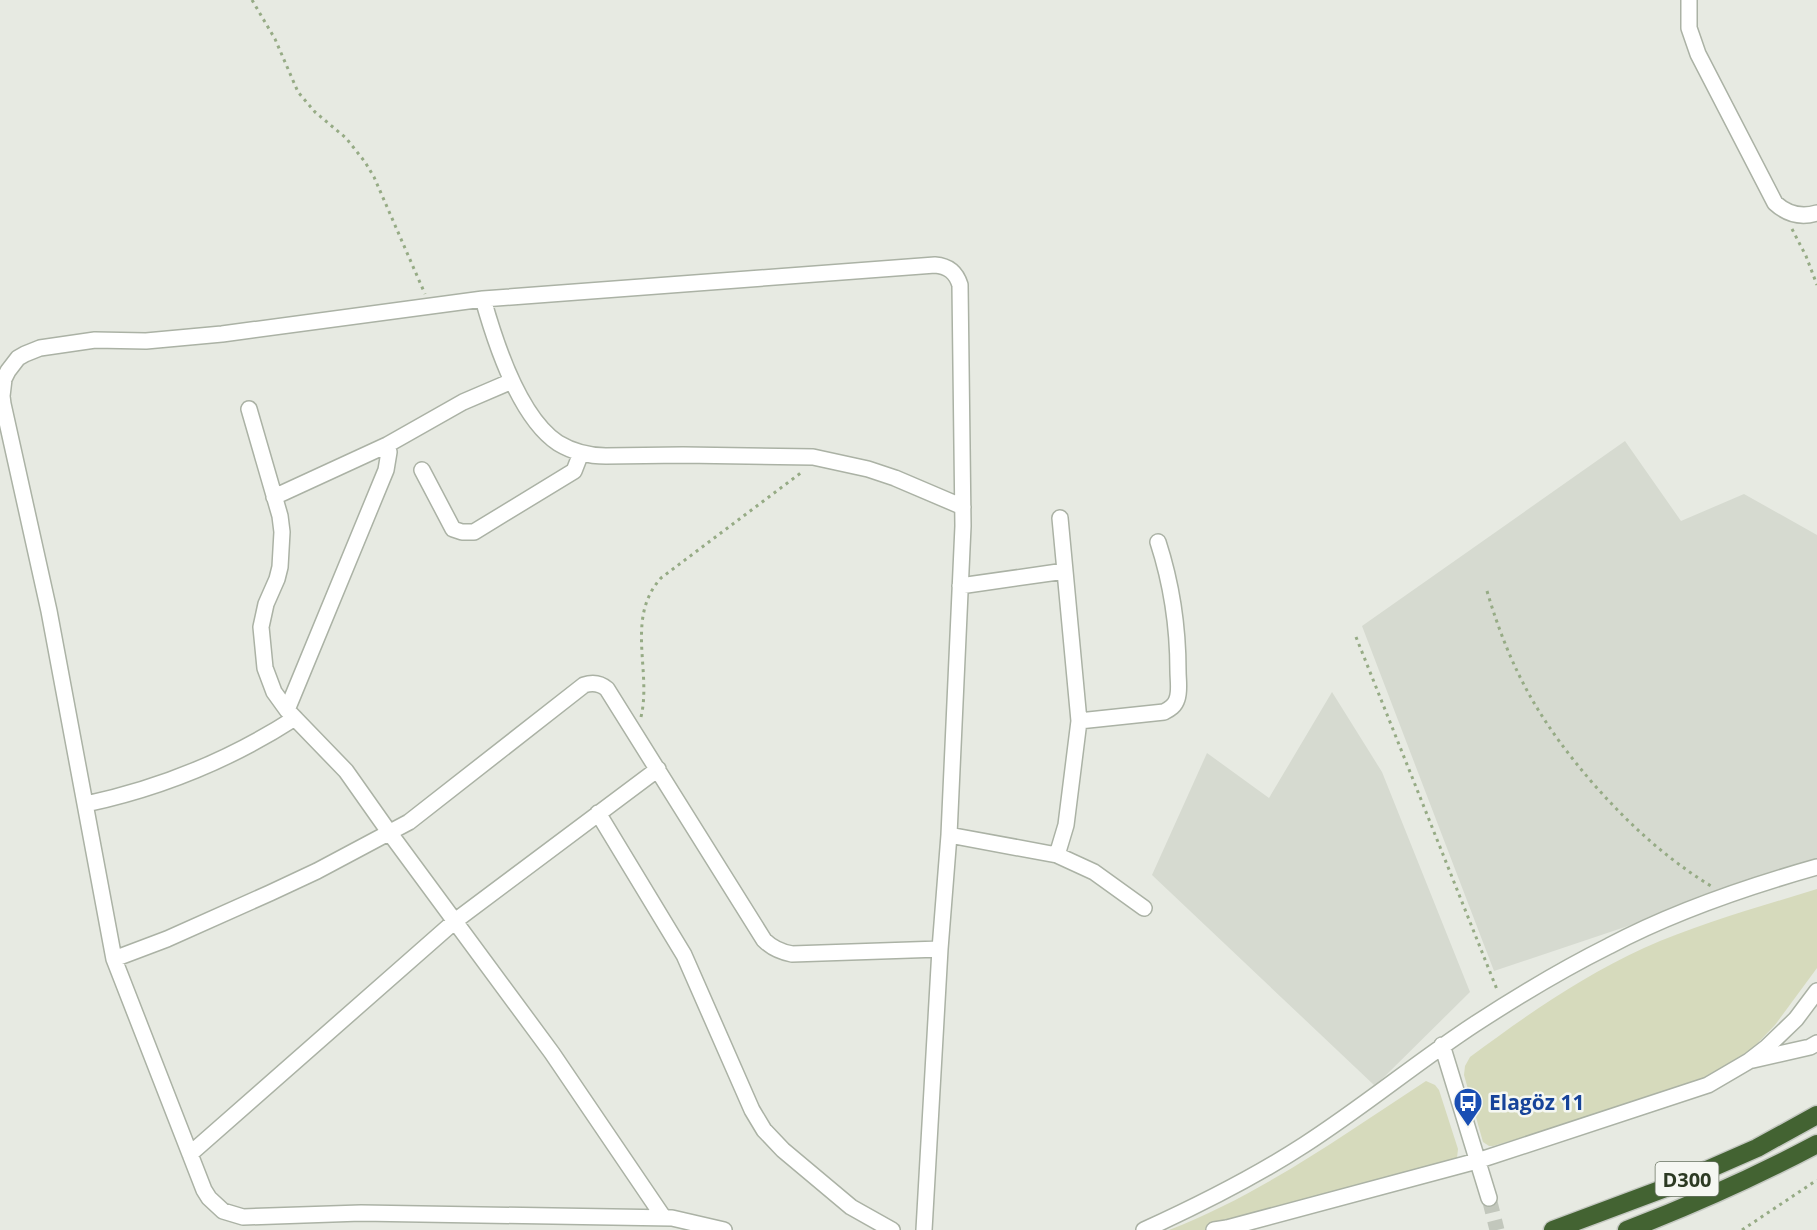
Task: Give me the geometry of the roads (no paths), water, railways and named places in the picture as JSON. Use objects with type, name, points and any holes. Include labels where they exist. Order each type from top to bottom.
[{"type":"highway","name":"D300","points":[[1553,1230],[1668,1187],[1757,1148],[1817,1115]]},
{"type":"highway","name":"D300","points":[[1627,1230],[1676,1212],[1769,1170],[1817,1144]]},
{"type":"street","points":[[1689,0],[1689,28],[1698,54],[1775,203],[1781,209],[1796,215],[1817,213]]},
{"type":"street","points":[[724,1230],[689,1221],[664,1218],[362,1213],[243,1217],[223,1211],[209,1198],[114,959],[49,611],[3,404],[3,387],[8,371],[18,358],[33,350],[95,340],[146,340],[222,334],[483,298],[935,265],[947,268],[956,275],[960,285],[963,507],[949,835],[924,1230]]},
{"type":"street","points":[[483,298],[495,340],[513,381],[542,429],[559,444],[581,453],[606,456],[813,457],[895,478],[963,507]]},
{"type":"street","points":[[274,497],[387,445],[463,402],[513,381]]},
{"type":"street","points":[[249,409],[280,516],[282,532],[282,558],[263,616],[261,639],[269,682],[291,714],[346,771],[552,1053],[664,1218]]},
{"type":"street","points":[[86,804],[141,791],[194,772],[247,747],[291,714],[386,470],[389,452],[387,445]]},
{"type":"street","points":[[422,470],[453,529],[474,532],[574,471],[581,453]]},
{"type":"street","points":[[1057,855],[1066,825],[1079,721],[1060,518]]},
{"type":"street","points":[[1079,721],[1164,712],[1177,700],[1178,655],[1174,606],[1158,542]]},
{"type":"street","points":[[960,586],[1065,571]]},
{"type":"street","points":[[114,959],[209,921],[270,893],[409,822],[584,685],[593,683],[607,689],[769,945],[792,954],[940,949]]},
{"type":"street","points":[[190,1154],[455,921],[658,769]]},
{"type":"street","points":[[598,813],[684,955],[764,1130],[783,1150],[851,1207],[892,1230]]},
{"type":"street","points":[[949,835],[1057,855],[1094,872],[1144,908]]},
{"type":"street","points":[[1144,1230],[1231,1188],[1274,1164],[1333,1126],[1442,1046],[1504,1006],[1610,945],[1653,924],[1728,895],[1817,867]]},
{"type":"street","points":[[1214,1230],[1477,1161],[1708,1085],[1749,1061],[1782,1033],[1817,991]]},
{"type":"street","points":[[1749,1061],[1810,1047],[1817,1043]]},
{"type":"street","points":[[1442,1046],[1489,1198]]},
{"type":"tunnel","points":[[1489,1198],[1497,1230]]},
{"type":"place","name":"Elagöz 11","points":[[1468,1128]]}]
